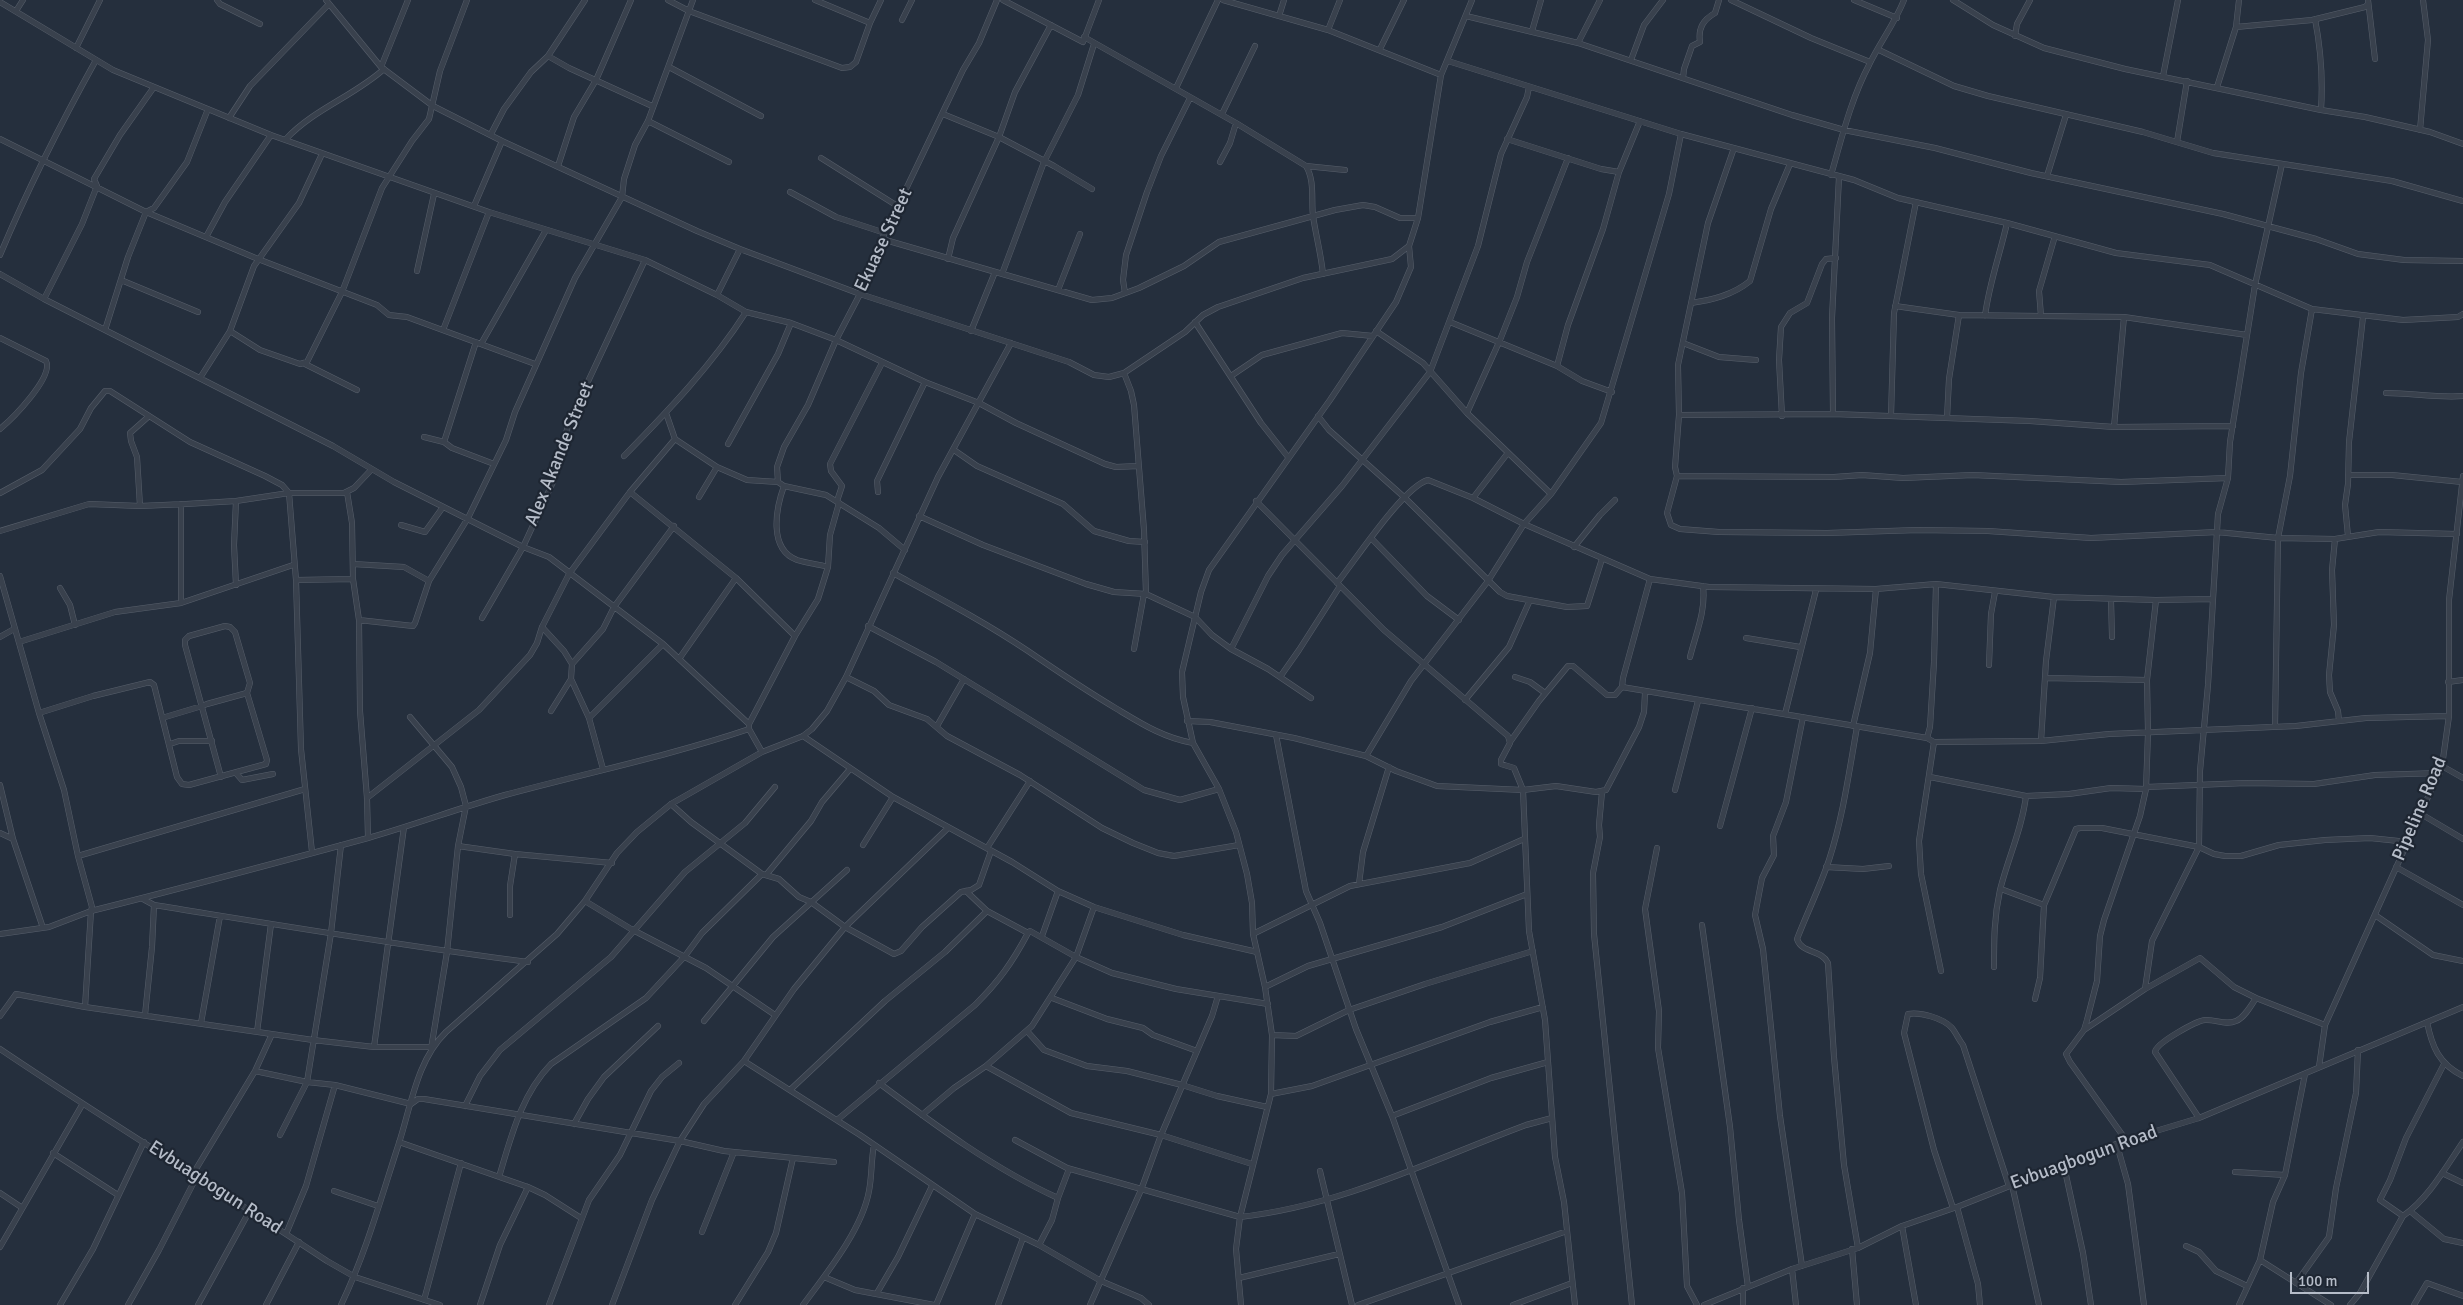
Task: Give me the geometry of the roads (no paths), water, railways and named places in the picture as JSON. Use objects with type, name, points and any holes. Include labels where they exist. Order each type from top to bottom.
[{"type":"street","points":[[16,11],[23,0]]},
{"type":"street","points":[[76,48],[100,0]]},
{"type":"street","points":[[217,0],[220,4],[260,24]]},
{"type":"street","points":[[305,364],[342,292],[388,176],[429,120],[440,72],[467,0]]},
{"type":"street","points":[[491,134],[504,109],[531,72],[548,56],[584,0]]},
{"type":"street","points":[[558,166],[574,117],[596,80],[631,0]]},
{"type":"street","points":[[668,0],[690,11],[842,68],[850,67],[856,62],[870,23],[881,0]]},
{"type":"street","points":[[360,620],[413,626],[430,581],[468,518],[494,464],[535,364],[575,278],[622,197],[627,170],[635,145],[648,121],[693,0]]},
{"type":"street","points":[[815,0],[870,23]]},
{"type":"street","points":[[902,20],[912,0]]},
{"type":"street","name":"Ekuase Street","points":[[778,482],[778,467],[784,447],[808,405],[836,340],[860,294],[883,236],[899,207],[963,70],[979,43],[997,0]]},
{"type":"street","points":[[1003,0],[1083,42],[1099,0]]},
{"type":"street","points":[[1176,88],[1218,0]]},
{"type":"street","points":[[1223,0],[1328,30],[1380,49],[1441,76]]},
{"type":"street","points":[[1279,16],[1284,0]]},
{"type":"street","points":[[1328,30],[1340,0]]},
{"type":"street","points":[[1380,49],[1404,0]]},
{"type":"street","points":[[1242,1305],[1236,1249],[1240,1217],[1271,1094],[1272,1035],[1265,987],[1253,934],[1252,903],[1239,845],[1231,816],[1219,789],[1193,743],[1187,721],[1182,672],[1208,570],[1375,333],[1396,302],[1407,279],[1411,267],[1409,246],[1418,218],[1441,76],[1472,0]]},
{"type":"street","points":[[1532,31],[1541,0]]},
{"type":"street","points":[[1578,43],[1600,0]]},
{"type":"street","points":[[1631,60],[1644,25],[1663,0]]},
{"type":"street","points":[[1683,78],[1692,46],[1700,42],[1702,25],[1714,13],[1718,0]]},
{"type":"street","points":[[1731,0],[1811,38],[1870,62]]},
{"type":"street","points":[[1854,0],[1897,18]]},
{"type":"street","points":[[1831,174],[1856,92],[1870,62],[1897,18],[1904,0]]},
{"type":"street","points":[[1953,0],[2015,36],[2044,48],[2321,110],[2365,117],[2420,130],[2463,144]]},
{"type":"street","points":[[2015,36],[2017,24],[2030,0]]},
{"type":"street","points":[[2163,76],[2178,0]]},
{"type":"street","points":[[2217,87],[2236,27],[2239,0]]},
{"type":"street","points":[[2420,130],[2428,40],[2423,0]]},
{"type":"street","points":[[286,139],[311,117],[372,81],[383,68],[406,1]]},
{"type":"street","points":[[0,2],[113,70],[229,118],[434,194],[594,246],[645,260],[717,295],[746,312],[791,323],[836,340],[925,382],[979,402],[1002,416],[1105,464],[1116,468],[1138,466]]},
{"type":"street","points":[[229,118],[250,86],[327,2],[383,68],[433,106],[502,141],[740,249],[860,294],[1069,362],[1094,375],[1109,376],[1124,373],[1185,332],[1195,322],[1218,308],[1303,278],[1392,259],[1409,246]]},
{"type":"street","points":[[2236,27],[2315,19],[2368,2],[2376,59]]},
{"type":"street","points":[[1466,16],[1578,43],[1792,115],[1844,130],[1935,148],[2047,176],[2270,226],[2358,254],[2404,260],[2463,261]]},
{"type":"street","points":[[2315,19],[2320,44],[2321,110]]},
{"type":"street","points":[[948,260],[954,238],[998,137],[1015,92],[1051,25]]},
{"type":"street","points":[[1084,37],[1176,88],[1190,98],[1222,114],[1306,166],[1345,170]]},
{"type":"street","points":[[1002,274],[1044,162],[1078,95],[1094,44]]},
{"type":"street","points":[[1222,114],[1255,46]]},
{"type":"street","points":[[1879,50],[1954,86],[1988,96],[2143,132],[2213,153],[2392,181],[2463,200]]},
{"type":"street","points":[[548,56],[652,106]]},
{"type":"street","points":[[0,255],[21,204],[63,118],[96,60]]},
{"type":"street","points":[[1448,61],[1681,134],[1854,180],[1898,198],[2007,223],[2116,253],[2210,265],[2312,309],[2363,317],[2403,320],[2458,317],[2463,314]]},
{"type":"street","points":[[669,67],[761,116]]},
{"type":"street","points":[[2176,142],[2187,81]]},
{"type":"street","points":[[44,299],[82,224],[96,186],[94,179],[120,134],[154,87]]},
{"type":"street","points":[[1231,649],[1268,576],[1282,555],[1295,542],[1430,372],[1478,246],[1494,176],[1507,139],[1530,87]]},
{"type":"street","points":[[1125,293],[1123,280],[1126,255],[1147,192],[1160,156],[1190,98]]},
{"type":"street","points":[[105,330],[120,280],[146,212],[154,208],[187,162],[208,109]]},
{"type":"street","points":[[943,114],[998,137],[1092,189]]},
{"type":"street","points":[[2047,176],[2066,115]]},
{"type":"street","points":[[648,121],[729,162]]},
{"type":"street","points":[[1557,366],[1573,311],[1603,229],[1619,172],[1640,121]]},
{"type":"street","points":[[1220,162],[1230,143],[1236,123]]},
{"type":"street","points":[[1366,756],[1412,681],[1488,582],[1524,524],[1551,494],[1601,422],[1612,392],[1669,194],[1681,134]]},
{"type":"street","points":[[206,237],[225,202],[271,135]]},
{"type":"street","points":[[0,139],[146,212],[258,259],[377,305],[389,314],[407,317],[535,364]]},
{"type":"street","points":[[1507,139],[1601,169],[1619,172]]},
{"type":"street","points":[[474,206],[502,141]]},
{"type":"street","points":[[1734,148],[1708,223],[1678,365],[1679,415],[1676,476],[1668,512],[1668,520],[1671,525],[1680,529],[1827,533],[1918,530],[1988,531],[2092,538],[2217,532],[2278,538],[2335,539],[2379,532],[2457,534]]},
{"type":"street","points":[[200,378],[230,331],[258,259],[299,203],[322,154]]},
{"type":"street","points":[[821,158],[899,207]]},
{"type":"street","points":[[1467,413],[1517,297],[1539,228],[1568,158]]},
{"type":"street","points":[[1691,303],[1712,300],[1743,287],[1750,281],[1772,209],[1790,164]]},
{"type":"street","points":[[2145,989],[2152,941],[2199,847],[2200,784],[2221,498],[2228,478],[2230,442],[2255,285],[2270,226],[2282,164]]},
{"type":"street","points":[[1306,166],[1311,174],[1313,216],[1323,274]]},
{"type":"street","points":[[1833,414],[1832,318],[1839,177]]},
{"type":"street","points":[[790,192],[836,217],[948,260],[1098,300],[1112,298],[1125,293],[1184,266],[1219,242],[1313,216],[1363,205],[1375,207],[1400,218],[1418,218]]},
{"type":"street","points":[[417,272],[434,194]]},
{"type":"street","points":[[1891,416],[1892,342],[1895,306],[1916,202]]},
{"type":"street","points":[[443,330],[490,212]]},
{"type":"street","points":[[1985,316],[1988,289],[2000,255],[2007,223]]},
{"type":"street","points":[[444,442],[479,343],[546,230]]},
{"type":"street","points":[[1058,290],[1080,234]]},
{"type":"street","points":[[2041,316],[2039,291],[2055,236]]},
{"type":"street","points":[[717,295],[740,249]]},
{"type":"street","points":[[1782,416],[1781,327],[1790,314],[1807,303],[1822,264],[1826,259],[1836,258]]},
{"type":"street","name":"Alex Akande Street","points":[[482,618],[523,547],[553,482],[569,422],[645,260]]},
{"type":"street","points":[[971,331],[995,272]]},
{"type":"street","points":[[0,274],[44,299],[333,446],[371,470],[523,547],[549,557],[663,644],[749,726],[762,752]]},
{"type":"street","points":[[120,280],[198,312]]},
{"type":"street","points":[[1895,306],[1959,316],[2124,317],[2247,335]]},
{"type":"street","points":[[2275,727],[2278,538],[2290,476],[2301,373],[2312,309]]},
{"type":"street","points":[[624,456],[666,414],[715,355],[746,312]]},
{"type":"street","points":[[1947,418],[1949,379],[1959,316]]},
{"type":"street","points":[[2114,427],[2124,317]]},
{"type":"street","points":[[2348,536],[2345,505],[2351,418],[2363,317]]},
{"type":"street","points":[[1195,322],[1261,423],[1288,457]]},
{"type":"street","points":[[1450,322],[1557,366],[1582,381],[1612,392]]},
{"type":"street","points":[[728,444],[778,354],[791,323]]},
{"type":"street","points":[[230,331],[260,350],[305,364],[357,390]]},
{"type":"street","points":[[1231,376],[1262,355],[1342,334],[1375,333],[1423,363],[1467,413],[1507,454],[1551,494]]},
{"type":"street","points":[[0,338],[46,362],[48,365],[46,374],[33,394],[0,429]]},
{"type":"street","points":[[0,1016],[16,994],[85,1008],[314,1040],[374,1047],[430,1048],[557,934],[585,901],[617,853],[637,832],[671,804],[762,752],[803,736],[812,729],[827,711],[846,678],[868,626],[905,550],[918,516],[1012,343]]},
{"type":"street","points":[[1683,343],[1719,357],[1742,361],[1756,360]]},
{"type":"street","points":[[0,934],[43,928],[91,911],[368,838],[466,806],[603,769],[749,726],[795,636],[818,599],[828,567],[830,535],[842,486],[831,471],[830,464],[882,363]]},
{"type":"street","points":[[1124,373],[1134,406],[1145,542],[1145,594],[1134,648]]},
{"type":"street","points":[[878,492],[877,481],[925,382]]},
{"type":"street","points":[[0,493],[42,470],[80,429],[91,408],[105,391],[115,393],[148,417],[206,450],[266,476],[289,493],[293,565],[296,580],[301,749],[312,852]]},
{"type":"street","points":[[2386,393],[2406,393],[2420,397],[2463,396]]},
{"type":"street","points":[[666,414],[675,439],[717,467],[747,480],[778,482],[784,486],[826,495],[879,528],[905,550]]},
{"type":"street","points":[[1679,415],[1782,416],[1833,414],[2114,427],[2234,426]]},
{"type":"street","points":[[1318,416],[1329,430],[1404,497],[1488,582],[1507,596],[1567,606],[1587,606],[1602,559]]},
{"type":"street","points":[[140,506],[138,457],[130,434],[148,417]]},
{"type":"street","points":[[424,437],[444,442],[452,448],[494,464]]},
{"type":"street","points":[[367,798],[479,710],[530,654],[537,644],[542,627],[569,574],[630,492],[675,439]]},
{"type":"street","points":[[954,450],[977,466],[1063,504],[1094,531],[1129,541],[1145,542]]},
{"type":"street","points":[[1473,498],[1507,454]]},
{"type":"street","points":[[699,498],[717,467]]},
{"type":"street","points":[[0,531],[89,504],[140,506],[236,501],[289,493],[347,492],[371,470]]},
{"type":"street","points":[[1676,476],[1834,477],[1862,475],[1903,478],[1973,474],[2121,482],[2228,478]]},
{"type":"street","points":[[2348,476],[2392,475],[2462,479]]},
{"type":"street","name":"Pipeline Road","points":[[2318,1066],[2324,1025],[2442,766],[2449,716],[2450,600],[2462,479]]},
{"type":"street","points":[[1280,676],[1300,650],[1338,585],[1372,539],[1404,497],[1420,482],[1428,480],[1473,498],[1524,524],[1650,579],[1703,586],[1816,590],[1876,589],[1936,584],[2054,597],[2111,600],[2213,599]]},
{"type":"street","points":[[784,486],[777,532],[780,548],[795,559],[828,567]]},
{"type":"street","points":[[347,492],[352,523],[353,579],[360,620],[360,711],[367,798],[368,838]]},
{"type":"street","points":[[630,492],[736,578],[795,636]]},
{"type":"street","points":[[1574,546],[1615,500]]},
{"type":"street","points":[[236,501],[234,545],[236,585]]},
{"type":"street","points":[[1256,501],[1338,585],[1424,665],[1508,736],[1510,743]]},
{"type":"street","points":[[181,504],[182,602]]},
{"type":"street","points":[[401,525],[425,532],[443,507]]},
{"type":"street","points":[[918,516],[983,545],[1086,584],[1114,592],[1145,594],[1195,617],[1212,635],[1231,649],[1280,676],[1311,698]]},
{"type":"street","points":[[572,664],[603,629],[614,606],[674,526]]},
{"type":"street","points":[[1372,539],[1426,596],[1459,620]]},
{"type":"street","points":[[2335,539],[2332,570],[2334,625],[2329,676],[2330,692],[2338,711],[2339,721]]},
{"type":"street","points":[[353,564],[404,567],[430,581]]},
{"type":"street","points":[[20,642],[115,612],[182,602],[293,565]]},
{"type":"street","points":[[893,574],[957,607],[1031,653],[1069,680],[1146,726],[1172,739],[1193,743]]},
{"type":"street","points":[[0,576],[39,713],[64,790],[78,856],[92,907],[85,1008]]},
{"type":"street","points":[[679,659],[736,578]]},
{"type":"street","points":[[296,580],[353,579]]},
{"type":"street","points":[[1575,1305],[1564,1202],[1555,1157],[1543,1007],[1532,951],[1527,894],[1523,790],[1516,771],[1501,764],[1501,760],[1510,743],[1545,693],[1562,670],[1570,665],[1608,695],[1615,695],[1622,687],[1650,579]]},
{"type":"street","points":[[1927,738],[1930,727],[1934,662],[1936,584]]},
{"type":"street","points":[[1690,657],[1702,615],[1705,598],[1703,586]]},
{"type":"street","points":[[60,588],[70,605],[75,625]]},
{"type":"street","points":[[1858,1248],[1844,1165],[1828,963],[1823,955],[1804,949],[1797,939],[1826,868],[1845,797],[1855,727],[1870,653],[1876,589]]},
{"type":"street","points":[[1785,714],[1800,647],[1816,590]]},
{"type":"street","points":[[1989,665],[1991,614],[1995,592]]},
{"type":"street","points":[[2041,741],[2045,678],[2054,597]]},
{"type":"street","points":[[1465,700],[1509,647],[1530,600]]},
{"type":"street","points":[[2111,600],[2112,637]]},
{"type":"street","points":[[2084,1030],[2097,981],[2100,936],[2104,920],[2133,834],[2146,788],[2147,680],[2156,600]]},
{"type":"street","points":[[39,713],[93,696],[150,682],[154,685],[177,776],[182,784],[189,785],[221,777],[266,764],[267,760],[247,693],[250,683],[235,632],[230,627],[225,626],[189,636],[185,640],[221,777]]},
{"type":"street","points":[[868,626],[964,679],[1144,790],[1180,800],[1219,789]]},
{"type":"street","points":[[542,627],[564,651],[572,664],[571,679],[551,711]]},
{"type":"street","points":[[0,637],[14,629]]},
{"type":"street","points":[[1746,638],[1800,647]]},
{"type":"street","points":[[589,718],[663,644]]},
{"type":"street","points":[[1515,677],[1530,682],[1545,693]]},
{"type":"street","points":[[846,678],[874,691],[889,704],[927,719],[947,736],[1030,781],[1102,828],[1158,852],[1174,856],[1239,845]]},
{"type":"street","points":[[2045,678],[2147,680]]},
{"type":"street","points":[[571,679],[589,718],[603,769]]},
{"type":"street","points":[[937,726],[964,679]]},
{"type":"street","points":[[2448,682],[2463,680]]},
{"type":"street","points":[[1622,687],[1645,693],[1752,708],[1927,738],[1934,742],[1966,740],[2041,741],[2204,729],[2275,727],[2398,716],[2449,716]]},
{"type":"street","points":[[162,718],[247,693]]},
{"type":"street","points":[[1187,721],[1210,722],[1366,756],[1390,768],[1438,786],[1523,790],[1556,786],[1602,792],[1610,787],[1639,727],[1644,712],[1645,693]]},
{"type":"street","points":[[1675,790],[1698,701]]},
{"type":"street","points":[[1720,826],[1752,708]]},
{"type":"street","points":[[341,1305],[354,1277],[430,1048],[447,952],[458,846],[466,806],[461,787],[452,767],[410,717]]},
{"type":"street","points":[[1802,1266],[1780,1116],[1763,949],[1754,915],[1762,878],[1774,854],[1773,836],[1786,802],[1804,717]]},
{"type":"street","points":[[1276,735],[1306,891],[1332,958],[1349,1010],[1392,1116],[1409,1170],[1459,1305]]},
{"type":"street","points":[[803,736],[893,797],[1058,891],[1094,907],[1183,935],[1257,952]]},
{"type":"street","points":[[170,744],[179,741],[212,741]]},
{"type":"street","points":[[1934,742],[1919,841],[1921,874],[1940,971]]},
{"type":"street","points":[[2442,766],[2463,778]]},
{"type":"street","points":[[1359,884],[1362,852],[1390,768]]},
{"type":"street","points":[[499,1177],[518,1114],[541,1074],[551,1064],[646,998],[685,956],[702,933],[764,874],[811,821],[822,802],[850,769]]},
{"type":"street","points":[[236,772],[242,780],[273,774]]},
{"type":"street","points":[[1930,776],[2026,796],[2069,794],[2111,788],[2146,788],[2200,784],[2314,784],[2375,775],[2440,773]]},
{"type":"street","points":[[671,804],[718,843],[764,874],[779,879],[799,897],[811,902],[845,927],[896,954],[953,899],[966,891],[976,889],[979,885],[989,850],[1030,781]]},
{"type":"street","points":[[0,784],[13,839],[43,928]]},
{"type":"street","points":[[465,1106],[480,1076],[500,1050],[611,957],[685,872],[718,843],[745,823],[775,787]]},
{"type":"street","points":[[78,856],[304,789]]},
{"type":"street","points":[[1602,792],[1599,825],[1600,837],[1593,873],[1594,934],[1632,1305]]},
{"type":"street","points":[[1994,967],[1994,924],[2001,889],[2023,819],[2026,796]]},
{"type":"street","points":[[862,845],[893,797]]},
{"type":"street","points":[[2421,814],[2463,839]]},
{"type":"street","points":[[2035,999],[2040,978],[2044,905],[2076,829],[2091,826],[2199,847],[2214,854],[2241,856],[2279,846],[2325,840],[2370,838],[2408,842]]},
{"type":"street","points":[[374,1047],[390,943],[404,827]]},
{"type":"street","points":[[612,1305],[652,1200],[680,1142],[704,1104],[744,1061],[794,989],[845,927],[948,828]]},
{"type":"street","points":[[0,833],[13,839]]},
{"type":"street","points":[[1253,934],[1350,886],[1470,863],[1524,839]]},
{"type":"street","points":[[280,1135],[308,1082],[331,933],[341,844]]},
{"type":"street","points":[[458,846],[515,854],[612,863]]},
{"type":"street","points":[[1657,848],[1645,909],[1659,1012],[1658,1048],[1682,1193],[1687,1286],[1697,1305]]},
{"type":"street","points":[[510,915],[510,886],[515,854]]},
{"type":"street","points":[[1826,868],[1863,870],[1889,866]]},
{"type":"street","points":[[2396,867],[2463,905]]},
{"type":"street","points":[[704,1021],[773,937],[847,870]]},
{"type":"street","points":[[2001,889],[2044,905]]},
{"type":"street","points":[[966,891],[987,911],[1028,933],[1030,931],[1042,936],[1076,957],[1112,973],[1176,989],[1268,1004]]},
{"type":"street","points":[[1042,936],[1058,891]]},
{"type":"street","points":[[1265,987],[1308,966],[1442,927],[1527,894]]},
{"type":"street","points":[[142,899],[154,905],[220,916],[447,952],[528,962]]},
{"type":"street","points":[[585,901],[635,931],[685,956],[733,985],[775,1015]]},
{"type":"street","points":[[144,1015],[152,947],[154,905]]},
{"type":"street","points":[[922,1115],[954,1088],[986,1066],[1027,1031],[1052,998],[1076,957],[1094,907]]},
{"type":"street","points":[[790,1090],[885,1001],[945,952],[987,911]]},
{"type":"street","points":[[2375,915],[2433,955],[2463,961]]},
{"type":"street","points":[[201,1023],[220,916]]},
{"type":"street","points":[[257,1032],[271,924]]},
{"type":"street","points":[[1702,924],[1730,1127],[1746,1288],[1744,1305]]},
{"type":"street","points":[[837,1120],[879,1083],[975,1005],[996,984],[1012,964],[1028,933]]},
{"type":"street","points":[[1272,1035],[1296,1036],[1349,1010],[1532,951]]},
{"type":"street","points":[[2126,1140],[2066,1057],[2068,1048],[2084,1030],[2145,989],[2200,958],[2234,987],[2256,998],[2324,1025]]},
{"type":"street","points":[[1090,1305],[1141,1190],[1161,1135],[1218,996]]},
{"type":"street","points":[[1052,998],[1107,1019],[1143,1028],[1153,1036],[1197,1050]]},
{"type":"street","points":[[2199,1118],[2155,1052],[2155,1048],[2167,1038],[2202,1020],[2223,1023],[2235,1022],[2241,1018],[2256,998]]},
{"type":"street","points":[[1271,1094],[1312,1086],[1490,1022],[1543,1007]]},
{"type":"street","name":"Evbuagbogun Road","points":[[1704,1305],[1792,1269],[1858,1248],[1902,1226],[1955,1208],[2126,1140],[2199,1118],[2305,1074],[2318,1066],[2463,1007]]},
{"type":"street","points":[[1980,1305],[1978,1284],[1955,1208],[1934,1150],[1904,1033],[1906,1016],[1908,1014],[1916,1013],[1952,1027],[1963,1045],[2010,1185],[2039,1305]]},
{"type":"street","points":[[2427,1022],[2435,1052],[2444,1064],[2463,1076]]},
{"type":"street","points":[[574,1124],[588,1099],[604,1077],[658,1026]]},
{"type":"street","points":[[1027,1031],[1044,1050],[1087,1066],[1127,1071],[1182,1084],[1217,1096],[1267,1107]]},
{"type":"street","points":[[128,1305],[160,1250],[194,1175],[255,1071],[272,1034]]},
{"type":"street","name":"Evbuagbogun Road","points":[[0,1049],[82,1104],[354,1277],[440,1305]]},
{"type":"street","points":[[2296,1282],[2329,1237],[2336,1188],[2356,1094],[2358,1050]]},
{"type":"street","points":[[744,1061],[837,1120],[975,1214],[1039,1246],[1101,1282],[1141,1298],[1149,1305]]},
{"type":"street","points":[[1392,1116],[1491,1078],[1548,1062]]},
{"type":"street","points":[[549,1305],[589,1200],[620,1155],[651,1091],[679,1063]]},
{"type":"street","points":[[2403,1216],[2380,1200],[2406,1138],[2444,1064]]},
{"type":"street","points":[[986,1066],[1071,1113],[1161,1135],[1252,1164]]},
{"type":"street","points":[[255,1071],[308,1082],[335,1085],[411,1104],[418,1099],[518,1114],[734,1152],[834,1162]]},
{"type":"street","points":[[2239,1305],[2260,1260],[2273,1202],[2285,1175],[2305,1074]]},
{"type":"street","points":[[879,1083],[922,1115],[995,1162],[1058,1198]]},
{"type":"street","points":[[286,1234],[306,1186],[335,1085]]},
{"type":"street","points":[[0,1247],[82,1104]]},
{"type":"street","points":[[1015,1140],[1069,1169],[1141,1190],[1169,1195],[1240,1217],[1268,1214],[1327,1201],[1367,1188],[1526,1125],[1552,1118]]},
{"type":"street","points":[[60,1305],[93,1248],[144,1142]]},
{"type":"street","points":[[399,1142],[528,1187],[545,1195],[581,1218]]},
{"type":"street","points":[[2350,1305],[2360,1293],[2403,1216],[2410,1211],[2442,1173],[2463,1142]]},
{"type":"street","points":[[803,1305],[824,1277],[856,1226],[869,1192],[874,1145]]},
{"type":"street","points":[[2117,1145],[2128,1184],[2144,1305]]},
{"type":"street","points":[[702,1232],[734,1152]]},
{"type":"street","points":[[53,1153],[118,1195]]},
{"type":"street","points":[[735,1305],[768,1252],[776,1232],[793,1158]]},
{"type":"street","points":[[424,1300],[461,1163]]},
{"type":"street","points":[[2064,1166],[2083,1253],[2091,1305]]},
{"type":"street","points":[[1039,1246],[1052,1220],[1069,1169]]},
{"type":"street","points":[[1320,1171],[1352,1305]]},
{"type":"street","points":[[2235,1172],[2285,1175]]},
{"type":"street","points":[[2442,1173],[2463,1182]]},
{"type":"street","points":[[877,1293],[898,1257],[932,1186]]},
{"type":"street","points":[[480,1305],[500,1245],[528,1187]]},
{"type":"street","points":[[334,1191],[378,1206]]},
{"type":"street","points":[[0,1193],[22,1207]]},
{"type":"street","points":[[198,1305],[250,1210]]},
{"type":"street","points":[[2410,1211],[2444,1239],[2463,1243]]},
{"type":"street","points":[[824,1277],[855,1290],[935,1305],[975,1214]]},
{"type":"street","points":[[1902,1226],[1916,1305]]},
{"type":"street","points":[[1358,1305],[1446,1272],[1567,1231]]},
{"type":"street","points":[[998,1305],[1023,1238]]},
{"type":"street","points":[[266,1305],[298,1242]]},
{"type":"street","points":[[2186,1246],[2198,1252],[2216,1271],[2247,1286]]},
{"type":"street","points":[[1852,1249],[1857,1305]]},
{"type":"street","points":[[1239,1278],[1339,1254]]},
{"type":"street","points":[[2260,1260],[2330,1305]]},
{"type":"street","points":[[1792,1269],[1796,1305]]},
{"type":"street","points":[[1513,1305],[1572,1283]]},
{"type":"street","points":[[2414,1305],[2426,1283],[2463,1296]]}]
